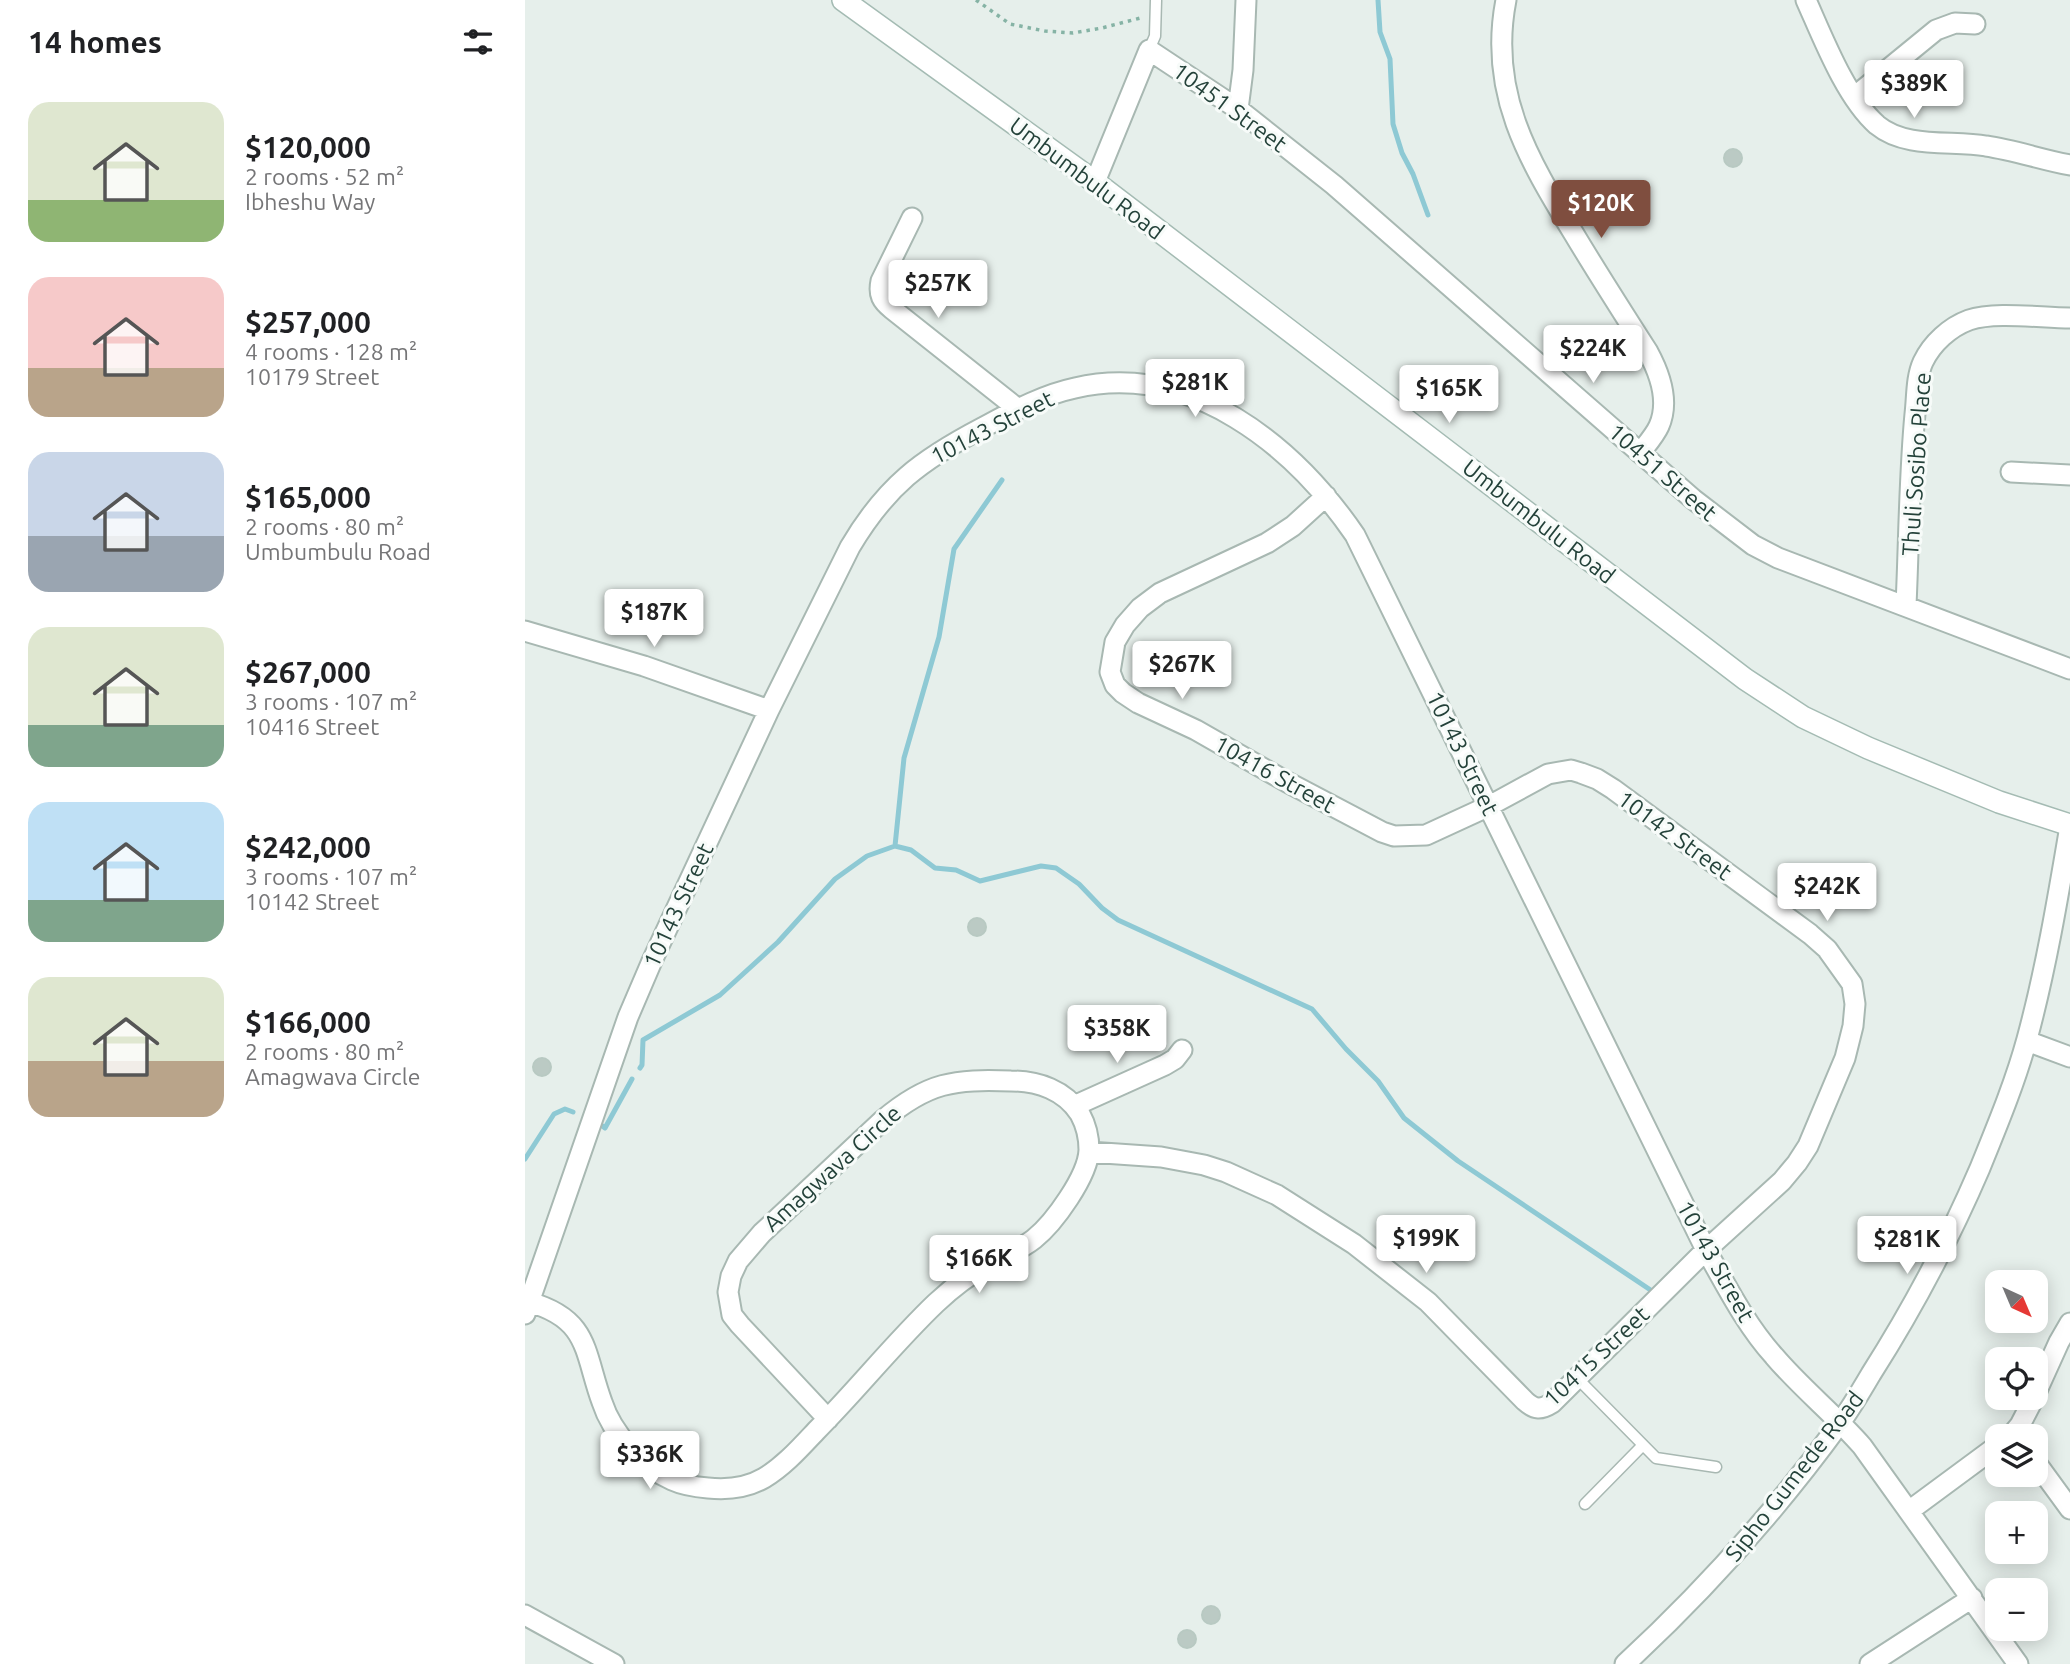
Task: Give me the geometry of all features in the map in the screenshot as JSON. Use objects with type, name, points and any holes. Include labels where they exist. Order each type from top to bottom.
[{"type":"main road","name":"Umbumbulu Road","points":[[843,0],[1095,182],[1745,679],[1803,717],[1868,748],[1999,802],[2070,825]]},
{"type":"street","points":[[1238,109],[1243,70],[1245,0]]},
{"type":"street","points":[[1506,0],[1501,39],[1503,76],[1510,109],[1522,139],[1541,179],[1648,352],[1661,383],[1664,414],[1658,429],[1640,453]]},
{"type":"street","points":[[1805,0],[1854,97],[1878,126],[1903,138],[1989,146],[2070,166]]},
{"type":"street","points":[[1854,97],[1936,30],[1955,23],[1975,24]]},
{"type":"street","points":[[1095,182],[1149,50]]},
{"type":"street","name":"10451 Street","points":[[1149,50],[1238,109],[1333,185],[1640,453],[1753,545],[1778,558],[2070,669]]},
{"type":"street","points":[[912,218],[881,281],[881,297],[1018,409]]},
{"type":"street","name":"Thuli Sosibo Place","points":[[1906,605],[1913,432],[1922,363],[1931,348],[1944,335],[1967,320],[1984,316],[2070,318]]},
{"type":"street","name":"10143 Street","points":[[527,1308],[633,1006],[657,948],[769,709],[850,547],[878,504],[921,464],[948,446],[1018,409],[1075,387],[1132,384],[1181,392],[1210,403],[1256,430],[1298,466],[1326,496],[1355,536],[1706,1250],[1737,1305],[1767,1348],[1799,1383],[1841,1422],[1861,1446],[2018,1664]]},
{"type":"street","points":[[2011,472],[2070,475]]},
{"type":"street","name":"10416 Street","points":[[1326,496],[1282,534],[1160,593],[1140,608],[1115,642],[1110,672],[1115,685],[1138,703],[1196,730],[1287,782],[1394,836],[1426,835],[1489,806]]},
{"type":"street","points":[[525,631],[644,666],[769,709]]},
{"type":"street","name":"10142 Street","points":[[1489,806],[1560,770],[1571,770],[1597,779],[1810,934],[1827,950],[1851,984],[1855,1004],[1845,1058],[1808,1146],[1782,1181],[1706,1250]]},
{"type":"street","name":"Sipho Gumede Road","points":[[1625,1664],[1721,1570],[1841,1422],[1895,1337],[1932,1271],[2003,1113],[2027,1041],[2053,930],[2070,825]]},
{"type":"street","points":[[2027,1041],[2070,1056]]},
{"type":"street","points":[[527,1308],[554,1311],[575,1326],[589,1356],[602,1404],[614,1427],[642,1460],[672,1480],[710,1488],[746,1486],[775,1470],[828,1419],[936,1303],[984,1267],[1020,1249],[1047,1227],[1076,1185],[1089,1152],[1083,1121],[1074,1106],[1165,1065],[1175,1059],[1182,1050]]},
{"type":"street","name":"Amagwava Circle","points":[[828,1419],[753,1341],[732,1315],[727,1292],[731,1276],[746,1250],[883,1120],[921,1092],[953,1083],[1013,1081],[1052,1088],[1074,1106]]},
{"type":"street","name":"10415 Street","points":[[1089,1152],[1161,1157],[1204,1165],[1277,1195],[1354,1244],[1428,1302],[1531,1407],[1538,1409],[1543,1408],[1577,1377],[1706,1250]]},
{"type":"street","points":[[2048,1367],[2070,1324]]},
{"type":"street","points":[[1909,1511],[1985,1455]]},
{"type":"street","points":[[2048,1479],[2070,1509]]},
{"type":"street","points":[[1870,1664],[1972,1598]]},
{"type":"street","points":[[525,1615],[614,1664]]},
{"type":"lane","points":[[1149,50],[1154,36],[1156,0]]},
{"type":"lane","points":[[1577,1377],[1658,1460],[1716,1467]]},
{"type":"lane","points":[[1585,1504],[1642,1446]]},
{"type":"path","points":[[976,0],[1010,24],[1045,31],[1073,33],[1092,30],[1156,13]]},
{"type":"building","points":[[1733,149],[1739,152],[1742,158],[1739,164],[1733,167],[1727,164],[1724,158],[1727,152]]},
{"type":"building","points":[[977,918],[983,921],[986,927],[983,933],[977,936],[971,933],[968,927],[971,921]]},
{"type":"building","points":[[542,1058],[548,1061],[551,1067],[548,1073],[542,1076],[536,1073],[533,1067],[536,1061]]},
{"type":"building","points":[[1211,1606],[1217,1609],[1220,1615],[1217,1621],[1211,1624],[1205,1621],[1202,1615],[1205,1609]]},
{"type":"building","points":[[1187,1630],[1193,1633],[1196,1639],[1193,1645],[1187,1648],[1181,1645],[1178,1639],[1181,1633]]},
{"type":"waterway","points":[[1378,0],[1380,32],[1390,59],[1393,124],[1428,215]]},
{"type":"waterway","points":[[895,846],[904,758],[939,637],[954,549],[1002,480]]},
{"type":"waterway","points":[[640,1068],[643,1040],[720,995],[778,942],[835,879],[867,856],[895,846],[911,850],[935,868],[956,870],[980,881],[1041,866],[1056,868],[1079,884],[1118,920],[1312,1009],[1378,1081],[1404,1118],[1458,1161],[1652,1291]]},
{"type":"waterway","points":[[601,1125],[605,1128],[632,1079]]},
{"type":"waterway","points":[[525,1159],[554,1114],[565,1109],[573,1112]]}]
